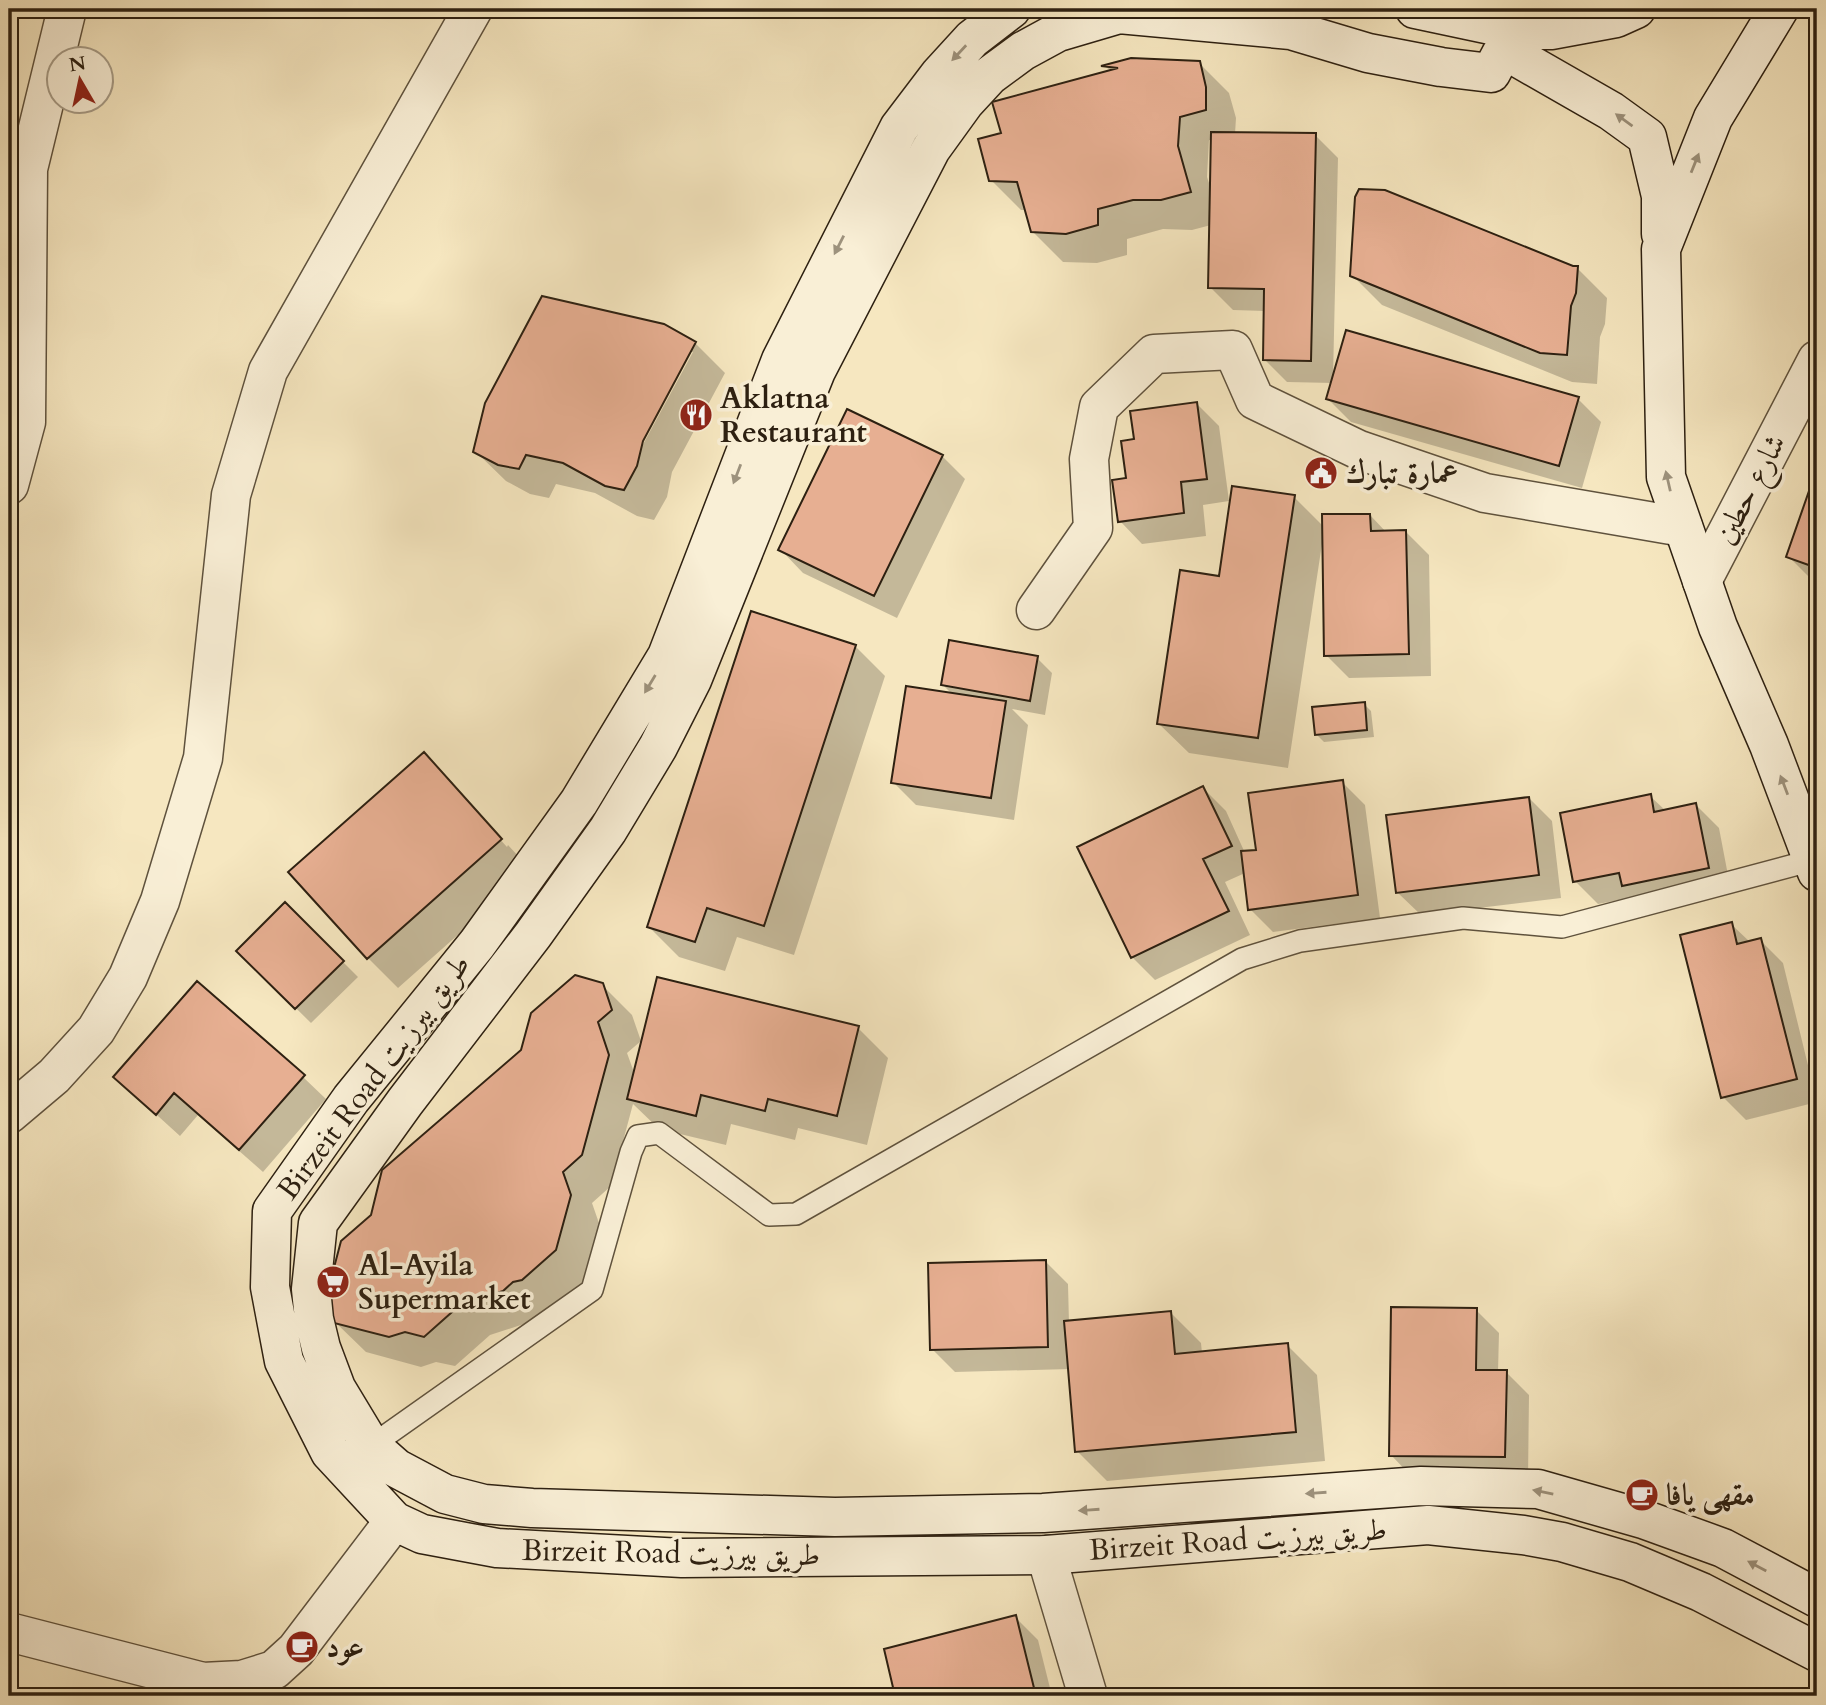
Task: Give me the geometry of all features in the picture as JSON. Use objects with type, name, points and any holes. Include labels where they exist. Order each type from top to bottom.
[{"type":"main road","points":[[9,485],[26,422],[28,169],[66,9]]},
{"type":"main road","points":[[9,1114],[54,1076],[96,1030],[128,977],[160,901],[203,758],[231,495],[268,371],[473,9]]},
{"type":"main road","name":"Birzeit Road طريق بيرزيت","points":[[1011,9],[972,39],[940,74],[899,128],[798,365],[667,656],[579,802],[477,944],[351,1099],[272,1211],[270,1287],[284,1361],[330,1452],[394,1521],[422,1534],[497,1548],[682,1558],[1046,1555],[1428,1525],[1562,1542],[1630,1562],[1701,1592],[1817,1652]]},
{"type":"main road","points":[[1415,9],[1528,19],[1551,30],[1616,18],[1636,9]]},
{"type":"main road","points":[[1661,248],[1713,118],[1779,9]]},
{"type":"main road","points":[[1528,19],[1491,73],[1441,67],[1368,53],[1291,30],[1119,14],[1058,32],[1023,51],[989,76],[937,139],[798,365],[692,680],[658,747],[608,830],[533,936],[405,1102],[318,1223],[311,1289],[314,1319],[321,1348],[336,1388],[371,1446],[396,1468],[445,1494],[484,1504],[532,1508],[835,1517],[1043,1513],[1421,1486],[1538,1489],[1643,1518],[1723,1548],[1817,1598]]},
{"type":"main road","points":[[1528,19],[1522,60],[1611,111],[1647,137],[1661,196],[1666,477],[1718,627],[1769,745],[1815,866]]},
{"type":"main road","points":[[1036,610],[1093,528],[1088,459],[1099,407],[1154,354],[1233,349],[1255,400],[1359,450],[1485,493],[1683,527]]},
{"type":"main road","name":"شارع حطين","points":[[1702,581],[1817,360]]},
{"type":"main road","points":[[9,1632],[202,1682],[242,1680],[274,1670],[296,1650],[421,1481]]},
{"type":"main road","points":[[1046,1555],[1088,1696]]},
{"type":"lane","points":[[371,1446],[592,1290],[631,1152],[638,1136],[659,1133],[769,1215],[796,1214],[1242,959],[1300,941],[1463,918],[1562,927],[1815,866]]},
{"type":"building","points":[[1131,58],[1200,61],[1206,87],[1206,110],[1180,117],[1178,146],[1191,192],[1161,200],[1133,200],[1098,209],[1098,225],[1066,234],[1031,232],[1017,182],[989,181],[978,139],[1001,133],[992,102],[1118,68],[1101,66]]},
{"type":"building","points":[[1211,132],[1316,133],[1311,361],[1263,360],[1264,289],[1208,288]]},
{"type":"building","points":[[1359,189],[1385,190],[1578,266],[1567,355],[1540,353],[1350,276],[1355,197]]},
{"type":"building","points":[[542,296],[664,324],[696,342],[643,441],[637,466],[624,490],[605,486],[563,463],[526,455],[519,469],[498,465],[473,452],[485,403]]},
{"type":"building","points":[[1346,330],[1579,397],[1559,466],[1326,399]]},
{"type":"building","points":[[1197,402],[1207,479],[1181,482],[1184,513],[1118,522],[1112,480],[1126,478],[1121,441],[1134,439],[1130,411]]},
{"type":"building","points":[[847,409],[943,455],[874,596],[778,550]]},
{"type":"building","points":[[1817,468],[1817,568],[1786,557]]},
{"type":"building","points":[[1232,486],[1295,495],[1258,738],[1157,724],[1180,570],[1219,576]]},
{"type":"building","points":[[1322,514],[1370,514],[1371,531],[1406,530],[1409,654],[1324,656]]},
{"type":"building","points":[[751,611],[856,645],[764,926],[707,908],[695,942],[647,927]]},
{"type":"building","points":[[949,640],[1038,656],[1030,701],[941,685]]},
{"type":"building","points":[[906,686],[1006,701],[991,798],[891,783]]},
{"type":"building","points":[[1365,702],[1367,730],[1315,735],[1312,707]]},
{"type":"building","points":[[424,752],[502,839],[367,959],[288,872]]},
{"type":"building","points":[[1343,780],[1358,895],[1248,910],[1241,851],[1256,850],[1248,793]]},
{"type":"building","points":[[1203,786],[1232,846],[1203,859],[1229,911],[1131,958],[1077,847]]},
{"type":"building","points":[[1651,794],[1654,812],[1696,803],[1709,868],[1622,886],[1619,873],[1573,882],[1560,813]]},
{"type":"building","points":[[1529,797],[1539,875],[1396,893],[1386,815]]},
{"type":"building","points":[[285,902],[344,961],[295,1009],[236,951]]},
{"type":"building","points":[[1732,922],[1737,944],[1761,938],[1797,1079],[1721,1098],[1680,935]]},
{"type":"building","points":[[575,975],[603,983],[612,1010],[598,1022],[609,1055],[582,1155],[563,1172],[571,1195],[556,1250],[522,1280],[513,1282],[503,1291],[460,1305],[424,1337],[405,1332],[389,1337],[334,1323],[326,1298],[341,1241],[371,1215],[382,1170],[521,1050],[531,1013]]},
{"type":"building","points":[[657,977],[859,1026],[837,1116],[768,1099],[765,1111],[701,1095],[696,1116],[627,1099]]},
{"type":"building","points":[[197,981],[305,1075],[239,1150],[174,1093],[156,1115],[113,1077]]},
{"type":"building","points":[[1046,1260],[1048,1347],[930,1350],[928,1263]]},
{"type":"building","points":[[1391,1307],[1477,1308],[1476,1370],[1507,1370],[1505,1457],[1389,1456]]},
{"type":"building","points":[[1171,1311],[1175,1354],[1288,1343],[1296,1432],[1075,1452],[1064,1321]]},
{"type":"building","points":[[1016,1615],[1036,1696],[895,1696],[884,1649]]},
{"type":"place","name":"Aklatna Restaurant","points":[[696,415]]},
{"type":"place","name":"عمارة تبارك","points":[[1321,473]]},
{"type":"place","name":"Al-Ayila Supermarket","points":[[333,1282]]},
{"type":"place","name":"مقهى يافا","points":[[1642,1495]]},
{"type":"place","name":"عود","points":[[302,1647]]}]
